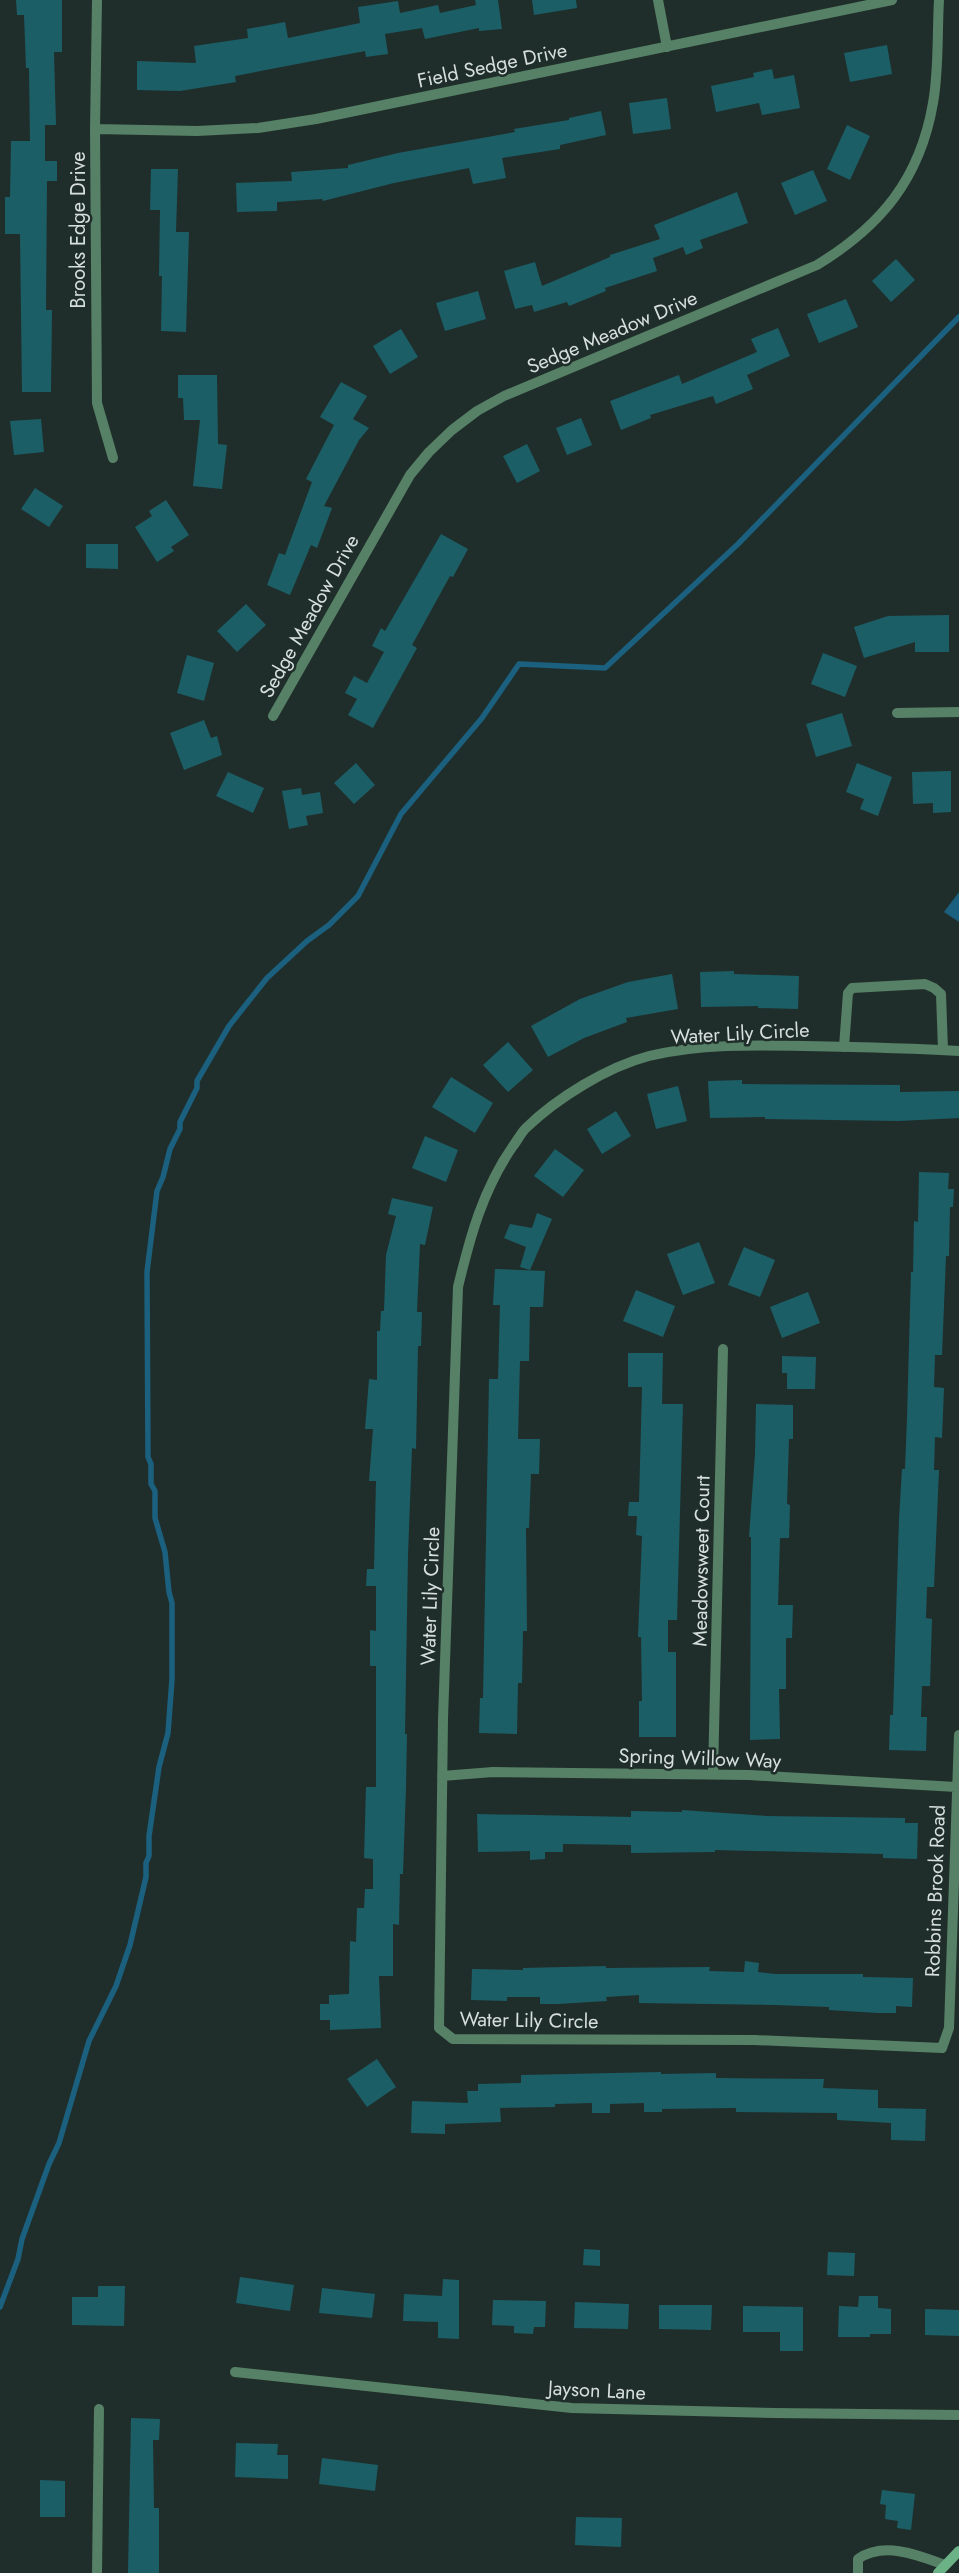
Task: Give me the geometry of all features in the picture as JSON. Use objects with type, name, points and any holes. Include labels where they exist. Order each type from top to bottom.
[{"type":"street","name":"Brooks Edge Drive","points":[[97,0],[95,129],[97,403],[113,458]]},
{"type":"street","points":[[658,0],[667,47]]},
{"type":"street","name":"Field Sedge Drive","points":[[95,129],[197,131],[258,128],[316,118],[892,0]]},
{"type":"street","name":"Sedge Meadow Drive","points":[[273,716],[393,502],[423,460],[452,430],[477,411],[504,396],[817,265],[852,243],[885,212],[916,162],[928,130],[933,101],[940,0]]},
{"type":"street","points":[[897,713],[959,712]]},
{"type":"street","points":[[844,1047],[848,993],[852,988],[925,984],[941,994],[943,1050]]},
{"type":"street","name":"Water Lily Circle","points":[[942,2048],[755,2040],[453,2039],[439,2028],[442,1776],[458,1287],[469,1240],[485,1195],[504,1159],[525,1129],[573,1092],[615,1068],[649,1056],[693,1048],[768,1046],[959,1051]]},
{"type":"street","name":"Meadowsweet Court","points":[[713,1774],[723,1349]]},
{"type":"street","name":"Robbins Brook Road","points":[[942,2048],[948,2028],[959,1735]]},
{"type":"street","name":"Spring Willow Way","points":[[442,1776],[493,1772],[713,1774],[956,1787]]},
{"type":"street","name":"Jayson Lane","points":[[235,2372],[572,2408],[959,2415]]},
{"type":"street","points":[[97,2573],[99,2409]]},
{"type":"street","points":[[858,2573],[858,2558],[869,2551],[891,2550],[914,2554],[945,2565]]},
{"type":"street","points":[[938,2573],[959,2551]]},
{"type":"water","points":[[959,892],[959,922],[944,912]]},
{"type":"building","points":[[16,0],[62,0],[62,52],[54,52],[56,125],[45,125],[45,161],[57,161],[57,181],[47,181],[46,310],[52,310],[51,392],[22,392],[20,234],[5,234],[5,197],[10,197],[11,141],[30,141],[29,68],[26,68],[24,15],[17,15]]},
{"type":"building","points":[[475,0],[498,0],[502,29],[479,31],[479,28],[425,39],[422,28],[385,34],[388,54],[366,57],[365,51],[235,76],[236,82],[180,91],[137,90],[137,61],[196,63],[194,46],[248,38],[247,29],[285,22],[288,38],[360,23],[358,7],[398,1],[400,13],[438,5],[440,13],[476,5]]},
{"type":"building","points":[[532,0],[576,0],[577,8],[534,15]]},
{"type":"building","points":[[887,45],[892,74],[850,82],[844,53]]},
{"type":"building","points":[[772,69],[774,79],[794,75],[800,108],[762,115],[759,103],[716,112],[711,86],[754,77],[753,73]]},
{"type":"building","points":[[667,98],[671,129],[633,134],[629,103]]},
{"type":"building","points":[[601,111],[606,135],[560,145],[560,149],[502,158],[506,178],[473,184],[469,168],[394,183],[323,201],[322,199],[277,202],[277,211],[237,212],[236,183],[292,181],[291,172],[348,168],[348,165],[398,153],[515,132],[514,129],[569,120],[569,118]]},
{"type":"building","points":[[847,125],[870,136],[850,180],[827,169]]},
{"type":"building","points":[[151,169],[178,169],[176,232],[189,232],[186,332],[161,331],[162,276],[159,276],[160,210],[150,210]]},
{"type":"building","points":[[813,170],[827,201],[795,215],[781,183]]},
{"type":"building","points":[[737,192],[748,223],[700,240],[703,248],[686,255],[683,247],[653,258],[657,271],[605,288],[606,291],[569,306],[567,302],[534,312],[532,305],[515,309],[504,271],[535,262],[542,286],[610,257],[610,255],[660,239],[654,225]]},
{"type":"building","points":[[896,259],[915,280],[891,302],[872,281]]},
{"type":"building","points":[[478,291],[486,319],[445,331],[436,303]]},
{"type":"building","points":[[846,299],[858,327],[819,343],[807,314]]},
{"type":"building","points":[[778,328],[790,356],[747,375],[753,389],[716,404],[713,396],[650,415],[651,418],[621,430],[610,401],[679,375],[682,384],[757,352],[751,339]]},
{"type":"building","points":[[401,329],[418,357],[390,374],[373,346]]},
{"type":"building","points":[[178,375],[217,375],[218,444],[227,445],[222,489],[193,486],[200,420],[184,420],[183,398],[178,398]]},
{"type":"building","points":[[341,382],[367,396],[353,419],[369,428],[359,440],[324,506],[332,508],[317,548],[311,545],[290,595],[267,585],[279,553],[285,555],[312,482],[306,479],[334,425],[320,417]]},
{"type":"building","points":[[581,418],[592,445],[567,455],[556,428]]},
{"type":"building","points":[[41,419],[44,452],[14,455],[10,421]]},
{"type":"building","points":[[527,444],[540,471],[517,483],[503,456]]},
{"type":"building","points":[[35,488],[63,506],[49,527],[21,509]]},
{"type":"building","points":[[166,500],[189,535],[171,547],[174,551],[157,562],[135,527],[152,516],[149,511]]},
{"type":"building","points":[[441,534],[468,549],[453,577],[450,576],[412,645],[417,648],[373,728],[348,715],[357,699],[345,693],[354,676],[367,683],[384,652],[372,646],[381,628],[385,631]]},
{"type":"building","points":[[86,544],[118,544],[118,569],[86,568]]},
{"type":"building","points":[[246,604],[266,625],[237,652],[217,631]]},
{"type":"building","points":[[949,615],[949,652],[915,652],[915,642],[864,658],[854,627],[888,616]]},
{"type":"building","points":[[823,653],[857,666],[845,697],[811,684]]},
{"type":"building","points":[[187,655],[214,663],[204,701],[177,693]]},
{"type":"building","points":[[842,713],[852,746],[816,757],[806,724]]},
{"type":"building","points":[[204,720],[211,738],[217,736],[222,755],[184,770],[170,733]]},
{"type":"building","points":[[356,763],[375,785],[354,804],[334,783]]},
{"type":"building","points":[[857,763],[892,777],[878,816],[860,809],[864,799],[846,792]]},
{"type":"building","points":[[951,771],[951,812],[933,813],[933,803],[913,804],[912,772]]},
{"type":"building","points":[[228,772],[264,788],[253,813],[216,796]]},
{"type":"building","points":[[301,788],[302,795],[320,792],[323,813],[306,816],[308,825],[289,829],[282,791]]},
{"type":"building","points":[[734,971],[734,974],[799,976],[798,1009],[758,1008],[758,1006],[701,1007],[700,972]]},
{"type":"building","points":[[672,974],[678,1009],[626,1018],[627,1022],[584,1038],[548,1057],[531,1026],[580,999],[628,982]]},
{"type":"building","points":[[508,1042],[533,1070],[508,1092],[483,1065]]},
{"type":"building","points":[[451,1077],[493,1103],[475,1133],[432,1107]]},
{"type":"building","points":[[742,1080],[742,1084],[900,1085],[900,1092],[959,1091],[959,1118],[899,1121],[765,1119],[765,1117],[710,1118],[708,1081]]},
{"type":"building","points":[[678,1086],[687,1121],[656,1129],[647,1094]]},
{"type":"building","points":[[616,1111],[631,1136],[602,1154],[587,1129]]},
{"type":"building","points":[[425,1136],[458,1150],[446,1182],[412,1168]]},
{"type":"building","points":[[555,1149],[584,1170],[563,1197],[534,1176]]},
{"type":"building","points":[[919,1172],[949,1173],[948,1189],[954,1189],[953,1207],[950,1207],[949,1256],[946,1256],[942,1355],[935,1355],[934,1387],[944,1388],[942,1438],[935,1437],[934,1470],[939,1470],[934,1587],[927,1587],[926,1618],[932,1619],[930,1686],[922,1686],[921,1717],[927,1717],[926,1751],[889,1750],[890,1715],[893,1715],[899,1519],[902,1469],[905,1469],[911,1272],[913,1272],[914,1221],[918,1222]]},
{"type":"building","points":[[392,1198],[433,1207],[425,1245],[420,1244],[417,1312],[422,1312],[421,1346],[418,1346],[416,1449],[412,1448],[408,1555],[405,1734],[407,1734],[403,1874],[400,1874],[399,1925],[393,1924],[393,1976],[379,1976],[381,2028],[330,2030],[330,2020],[320,2020],[320,2004],[329,2004],[329,1995],[349,1994],[350,1941],[356,1942],[357,1908],[364,1908],[365,1889],[373,1889],[373,1859],[364,1858],[366,1787],[376,1787],[376,1666],[370,1666],[370,1630],[376,1631],[376,1586],[366,1586],[367,1569],[374,1569],[376,1481],[369,1481],[373,1429],[365,1429],[369,1379],[377,1380],[377,1331],[380,1331],[381,1311],[384,1311],[386,1255],[396,1216],[388,1214]]},
{"type":"building","points":[[537,1213],[552,1219],[530,1270],[520,1267],[526,1247],[504,1238],[510,1224],[532,1228]]},
{"type":"building","points":[[699,1242],[715,1283],[683,1295],[667,1254]]},
{"type":"building","points":[[744,1247],[775,1260],[760,1297],[728,1285]]},
{"type":"building","points":[[495,1269],[545,1271],[543,1307],[530,1307],[529,1361],[520,1361],[518,1439],[540,1439],[539,1474],[531,1474],[529,1528],[526,1528],[527,1631],[523,1631],[522,1683],[518,1683],[517,1734],[479,1733],[480,1698],[483,1698],[489,1379],[498,1379],[500,1305],[493,1305]]},
{"type":"building","points":[[636,1290],[675,1306],[663,1337],[623,1321]]},
{"type":"building","points":[[808,1292],[820,1323],[782,1338],[770,1307]]},
{"type":"building","points":[[628,1353],[663,1353],[662,1404],[683,1404],[677,1620],[668,1620],[668,1652],[676,1652],[676,1737],[639,1737],[639,1701],[642,1701],[641,1637],[638,1637],[642,1536],[636,1535],[637,1516],[628,1516],[629,1502],[639,1502],[642,1387],[628,1387]]},
{"type":"building","points":[[782,1356],[816,1357],[815,1389],[787,1389],[787,1373],[782,1373]]},
{"type":"building","points":[[756,1404],[793,1405],[793,1439],[789,1439],[787,1504],[790,1505],[789,1538],[780,1538],[778,1605],[793,1605],[792,1638],[786,1638],[786,1689],[779,1689],[780,1739],[750,1740],[751,1537],[749,1537],[755,1454]]},
{"type":"building","points":[[682,1810],[767,1816],[905,1818],[905,1823],[918,1823],[917,1859],[883,1858],[883,1854],[715,1850],[715,1852],[631,1853],[631,1845],[563,1844],[563,1852],[545,1852],[545,1859],[530,1860],[530,1851],[478,1852],[477,1814],[631,1817],[631,1811],[682,1812]]},
{"type":"building","points":[[745,1961],[759,1963],[758,1972],[775,1974],[863,1974],[863,1977],[913,1978],[912,2007],[896,2006],[896,2013],[878,2013],[829,2010],[829,2007],[639,2003],[639,1995],[606,1997],[607,2001],[558,2004],[540,2004],[540,1997],[507,1997],[507,2001],[471,2000],[472,1969],[523,1970],[523,1968],[606,1966],[606,1968],[710,1967],[709,1971],[744,1972]]},
{"type":"building","points":[[377,2059],[396,2087],[367,2107],[347,2079]]},
{"type":"building","points":[[661,2072],[661,2074],[716,2073],[716,2078],[824,2079],[823,2088],[878,2090],[878,2108],[926,2109],[925,2141],[891,2140],[891,2123],[837,2120],[837,2113],[736,2112],[736,2108],[662,2109],[662,2112],[644,2112],[644,2103],[610,2104],[610,2113],[592,2113],[592,2103],[555,2104],[555,2107],[500,2108],[501,2122],[445,2124],[445,2134],[411,2133],[412,2101],[468,2103],[467,2091],[478,2091],[478,2084],[521,2083],[521,2075]]},
{"type":"building","points":[[584,2249],[600,2250],[600,2266],[583,2265]]},
{"type":"building","points":[[828,2252],[855,2253],[854,2276],[827,2275]]},
{"type":"building","points":[[240,2277],[294,2285],[290,2311],[236,2303]]},
{"type":"building","points":[[443,2279],[459,2280],[459,2339],[438,2338],[438,2322],[403,2321],[404,2294],[442,2296]]},
{"type":"building","points":[[98,2286],[125,2286],[124,2326],[72,2325],[72,2297],[98,2297]]},
{"type":"building","points":[[322,2288],[375,2294],[372,2318],[319,2313]]},
{"type":"building","points":[[859,2296],[878,2296],[878,2308],[891,2309],[891,2334],[870,2334],[870,2337],[838,2337],[839,2306],[858,2307]]},
{"type":"building","points":[[493,2300],[546,2301],[545,2327],[534,2327],[533,2334],[514,2333],[514,2326],[492,2325]]},
{"type":"building","points":[[575,2302],[629,2304],[628,2329],[574,2328]]},
{"type":"building","points":[[659,2305],[712,2305],[711,2330],[659,2329]]},
{"type":"building","points":[[743,2306],[803,2307],[803,2351],[780,2351],[780,2332],[743,2332]]},
{"type":"building","points":[[925,2309],[959,2310],[959,2336],[925,2335]]},
{"type":"building","points":[[131,2418],[160,2419],[159,2440],[153,2440],[154,2508],[159,2508],[159,2573],[128,2573]]},
{"type":"building","points":[[236,2443],[278,2444],[277,2455],[288,2455],[288,2479],[235,2477]]},
{"type":"building","points":[[322,2458],[378,2465],[375,2491],[319,2484]]},
{"type":"building","points":[[40,2480],[65,2481],[65,2517],[40,2517]]},
{"type":"building","points":[[882,2490],[915,2494],[911,2530],[897,2528],[898,2521],[885,2519],[886,2505],[880,2504]]},
{"type":"building","points":[[576,2517],[622,2518],[621,2547],[575,2545]]},
{"type":"waterway","points":[[0,2307],[18,2259],[22,2239],[49,2164],[59,2143],[89,2041],[116,1986],[130,1945],[146,1877],[149,1836],[159,1767],[168,1733],[172,1679],[172,1603],[165,1552],[155,1518],[155,1491],[151,1484],[151,1464],[148,1457],[147,1272],[157,1191],[163,1177],[170,1149],[180,1129],[180,1122],[197,1088],[197,1081],[229,1026],[267,978],[307,941],[329,925],[358,896],[401,814],[482,718],[519,664],[605,668],[738,544],[959,317]]}]
